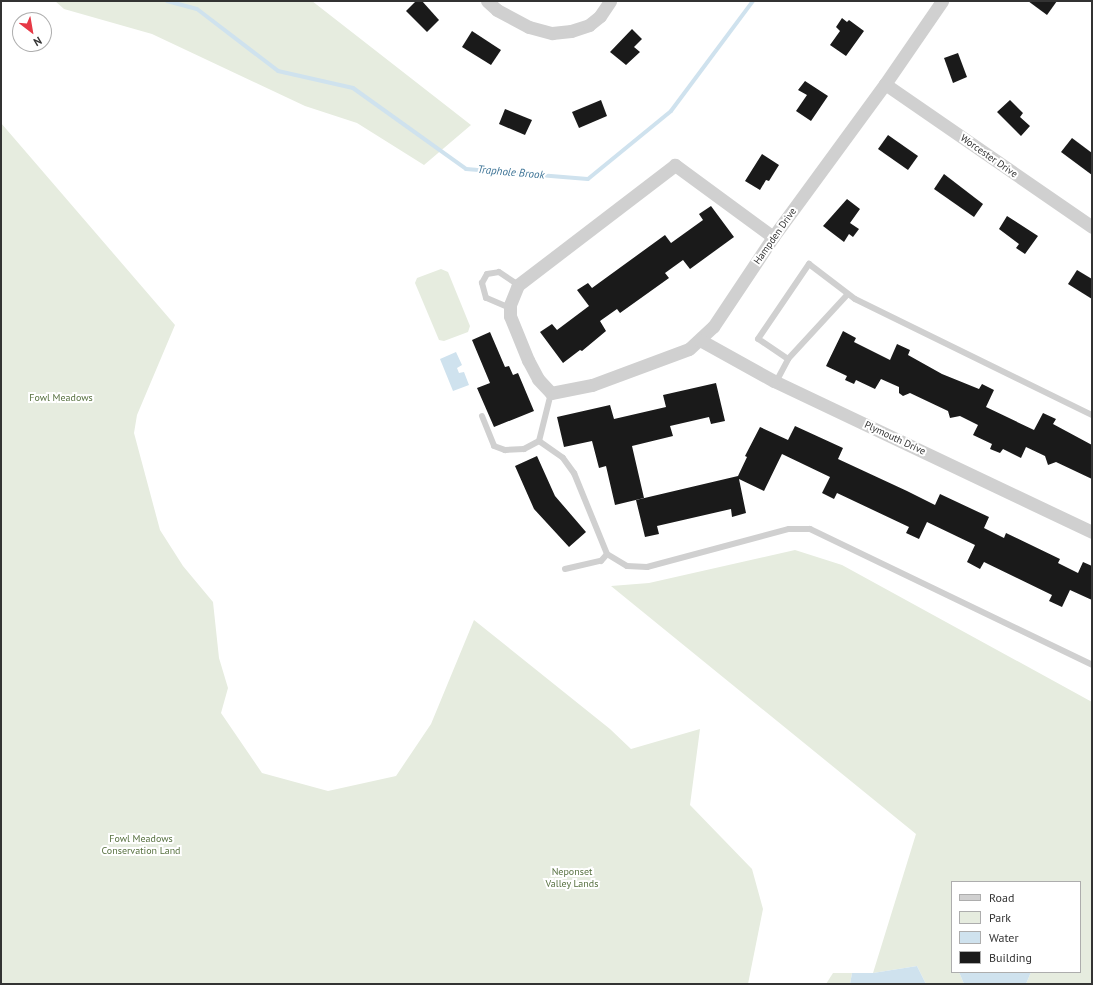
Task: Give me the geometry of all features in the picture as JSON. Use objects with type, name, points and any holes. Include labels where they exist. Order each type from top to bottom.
[{"type":"street","points":[[487,1],[497,10],[529,27],[552,33],[571,31],[589,25],[600,16],[610,1]]},
{"type":"street","name":"Hampden Drive","points":[[551,393],[592,385],[689,349],[713,327],[773,238],[885,84],[942,1]]},
{"type":"street","name":"Worcester Drive","points":[[885,84],[1092,227]]},
{"type":"street","points":[[551,393],[538,379],[528,360],[510,316],[510,308],[518,285],[675,165],[773,238]]},
{"type":"street","name":"Plymouth Drive","points":[[700,340],[776,382],[1092,532]]},
{"type":"lane","points":[[788,359],[758,338],[809,264],[848,294],[1092,415]]},
{"type":"lane","points":[[510,308],[486,298],[482,283],[487,274],[499,272],[518,285]]},
{"type":"lane","points":[[776,382],[788,359],[848,294]]},
{"type":"lane","points":[[482,416],[494,446],[505,450],[524,449],[539,441],[551,393]]},
{"type":"lane","points":[[539,441],[562,458],[574,473],[607,554],[628,566],[647,567],[789,529],[810,529],[1092,665]]},
{"type":"lane","points":[[565,569],[601,560],[607,554]]},
{"type":"green space","points":[[55,1],[312,1],[471,125],[424,165],[357,123],[305,106],[152,34],[64,9]]},
{"type":"green space","points":[[1,123],[175,325],[137,415],[134,433],[160,530],[183,566],[213,602],[219,658],[228,688],[221,713],[262,773],[328,791],[396,776],[431,724],[474,620],[610,729],[631,749],[700,729],[690,805],[752,869],[763,909],[748,984],[1,984]]},
{"type":"green space","points":[[441,269],[448,272],[470,326],[468,332],[444,341],[439,340],[415,283],[417,278]]},
{"type":"green space","points":[[795,550],[842,565],[1092,702],[1092,984],[1026,984],[1031,973],[1081,973],[1081,881],[951,881],[951,973],[959,973],[964,984],[926,984],[917,966],[873,973],[916,834],[611,586],[649,583]]},
{"type":"green space","points":[[833,973],[852,973],[850,984],[826,984]]},
{"type":"water","points":[[456,352],[462,365],[457,368],[459,373],[464,372],[469,385],[453,391],[440,359]]},
{"type":"water","points":[[917,966],[926,984],[850,984],[852,973],[873,973]]},
{"type":"water","points":[[959,973],[1031,973],[1026,984],[964,984]]},
{"type":"building","points":[[416,1],[422,1],[439,20],[427,32],[406,11]]},
{"type":"building","points":[[1028,1],[1057,1],[1047,15]]},
{"type":"building","points":[[842,18],[847,22],[849,20],[864,31],[846,56],[830,45],[840,31],[836,27]]},
{"type":"building","points":[[632,29],[642,39],[634,47],[640,52],[626,65],[610,52]]},
{"type":"building","points":[[472,31],[501,50],[491,65],[462,47]]},
{"type":"building","points":[[958,53],[967,77],[953,83],[944,58]]},
{"type":"building","points":[[805,81],[828,96],[811,121],[796,111],[807,95],[798,90]]},
{"type":"building","points":[[601,100],[607,116],[579,128],[572,112]]},
{"type":"building","points":[[1010,100],[1023,113],[1020,117],[1030,126],[1021,136],[997,112]]},
{"type":"building","points":[[505,109],[532,120],[525,135],[499,124]]},
{"type":"building","points":[[888,135],[918,156],[908,170],[878,149]]},
{"type":"building","points":[[1072,138],[1092,153],[1092,175],[1061,152]]},
{"type":"building","points":[[762,154],[779,165],[769,181],[766,180],[760,190],[745,181]]},
{"type":"building","points":[[944,174],[983,204],[974,217],[934,189]]},
{"type":"building","points":[[847,199],[860,209],[850,223],[859,229],[853,237],[849,234],[844,242],[823,226]]},
{"type":"building","points":[[711,206],[734,237],[690,269],[683,260],[665,273],[669,278],[620,313],[617,309],[600,321],[606,331],[582,351],[580,350],[563,363],[540,332],[552,324],[557,330],[589,306],[577,290],[588,283],[592,288],[665,235],[671,243],[703,220],[699,214]]},
{"type":"building","points":[[1007,216],[1038,236],[1025,254],[1016,248],[1019,244],[999,229]]},
{"type":"building","points":[[1077,270],[1092,279],[1092,299],[1068,284]]},
{"type":"building","points":[[843,331],[856,338],[854,342],[890,360],[897,344],[910,350],[908,355],[942,374],[979,389],[982,384],[994,390],[986,407],[1034,430],[1043,413],[1056,419],[1053,424],[1092,445],[1092,479],[1056,462],[1048,465],[1045,456],[1026,447],[1021,458],[1003,449],[1000,453],[990,449],[992,444],[973,435],[978,425],[960,416],[950,418],[948,411],[910,393],[903,396],[899,393],[899,387],[881,379],[875,389],[856,380],[854,384],[845,380],[847,376],[826,366]]},
{"type":"building","points":[[490,332],[505,367],[509,366],[513,375],[518,373],[534,411],[494,427],[477,388],[490,383],[472,340]]},
{"type":"building","points":[[716,383],[725,421],[711,424],[709,417],[670,426],[673,436],[632,446],[644,498],[615,505],[606,466],[599,468],[592,441],[564,447],[557,417],[610,405],[614,419],[666,407],[663,395]]},
{"type":"building","points":[[795,426],[843,448],[838,459],[935,505],[940,494],[989,517],[984,528],[1004,538],[1006,533],[1060,559],[1058,563],[1078,573],[1083,562],[1092,566],[1092,600],[1070,590],[1062,607],[1049,601],[1052,595],[984,562],[980,569],[967,562],[975,545],[927,522],[919,539],[906,533],[909,527],[837,493],[834,499],[822,493],[830,477],[782,454],[764,491],[739,479],[746,513],[732,517],[731,509],[657,526],[659,534],[645,537],[636,500],[738,476],[747,457],[745,456],[760,427],[788,440]]},
{"type":"building","points":[[537,456],[555,496],[586,532],[569,547],[534,509],[515,466]]},
{"type":"waterway","name":"Traphole Brook","points":[[167,1],[197,9],[278,71],[353,88],[466,169],[588,179],[671,111],[753,1]]},
{"type":"park label","name":"Fowl Meadows","points":[[61,398]]},
{"type":"park label","name":"Fowl Meadows Conservation Land","points":[[141,844]]},
{"type":"park label","name":"Neponset Valley Lands","points":[[572,876]]}]
